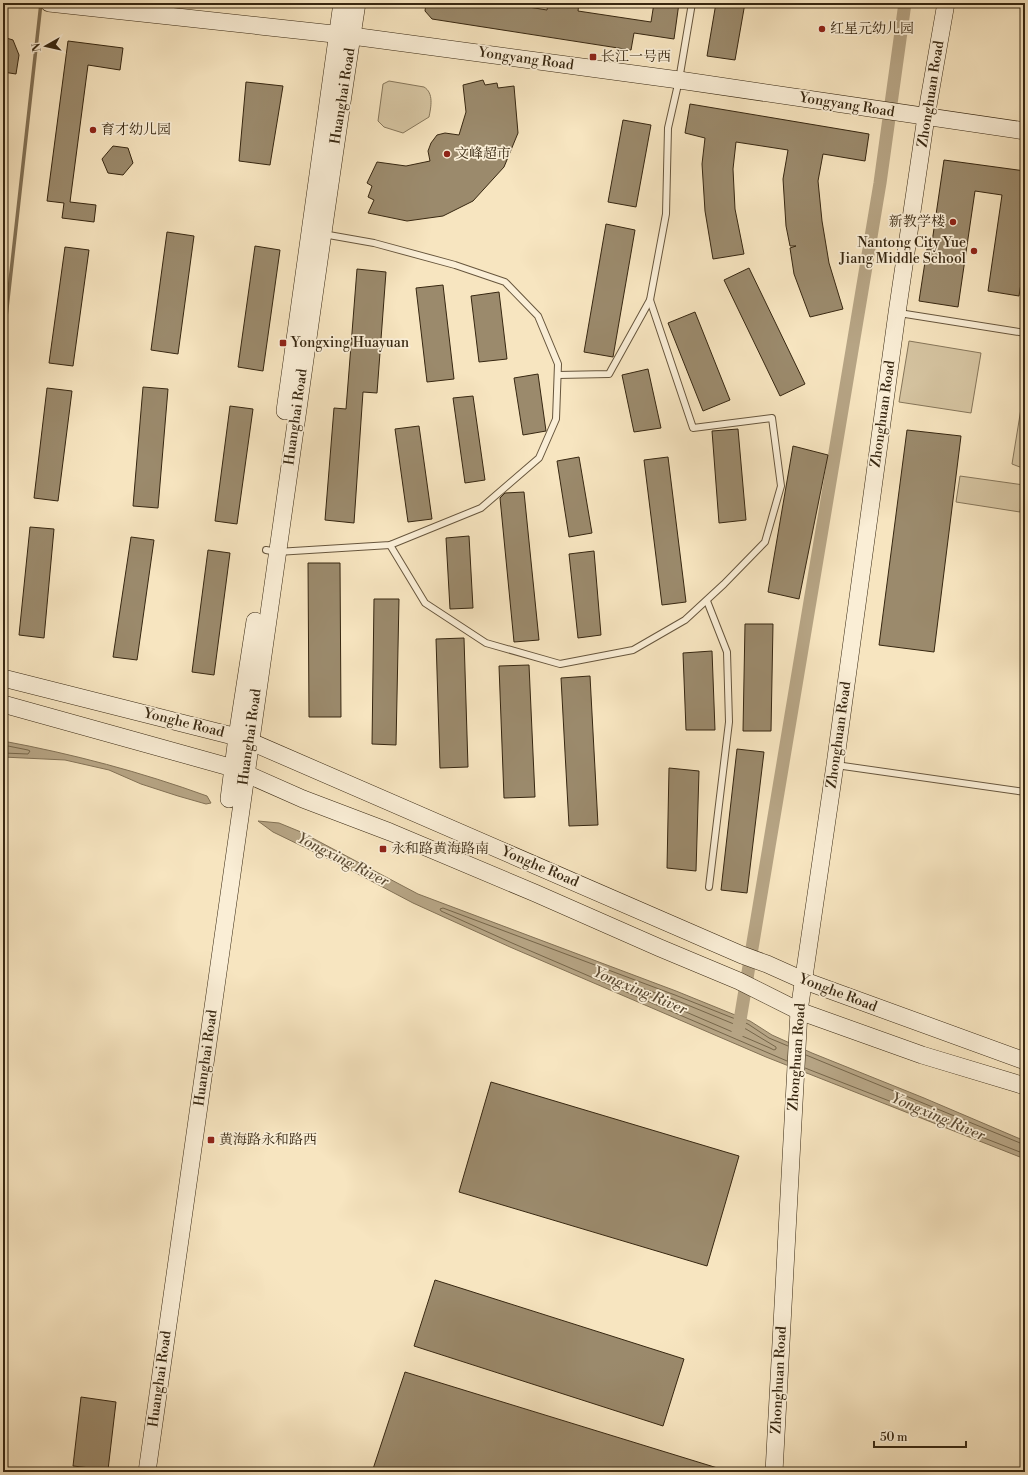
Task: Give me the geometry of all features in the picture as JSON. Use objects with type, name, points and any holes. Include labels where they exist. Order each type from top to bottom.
[{"type":"main road","name":"Yongyang Road","points":[[49,3],[344,35],[679,80],[1025,131]]},
{"type":"main road","name":"Huanghai Road","points":[[147,1472],[195,1136],[243,739],[272,551],[344,35],[342,3]]},
{"type":"main road","name":"Huanghai Road","points":[[344,35],[357,3]]},
{"type":"main road","name":"Zhonghuan Road","points":[[774,1472],[799,1011],[805,981],[836,765],[897,313],[921,116],[946,3]]},
{"type":"main road","name":"Yonghe Road","points":[[3,678],[243,739],[805,981],[1025,1061]]},
{"type":"main road","name":"Yonghe Road","points":[[3,704],[239,771],[303,799],[390,832],[528,890],[739,981],[799,1011],[922,1055],[1025,1086]]},
{"type":"main road","name":"Huanghai Road","points":[[135,1472],[239,771]]},
{"type":"lane","points":[[558,375],[609,374],[650,300],[666,214],[668,128],[679,80],[692,3]]},
{"type":"lane","points":[[272,551],[390,546],[481,508],[539,458],[556,419],[558,364],[538,316],[505,282],[455,265],[374,243],[316,233]]},
{"type":"lane","points":[[390,546],[425,603],[486,643],[560,664],[633,650],[685,620],[707,601],[764,542],[781,486],[772,418],[693,428],[650,300]]},
{"type":"lane","points":[[897,313],[1025,333]]},
{"type":"lane","points":[[707,601],[727,652],[729,722],[709,887]]},
{"type":"lane","points":[[836,765],[1025,792]]},
{"type":"shaded area","points":[[389,81],[424,87],[431,96],[429,117],[403,133],[384,127],[378,121],[383,84]]},
{"type":"shaded area","points":[[909,341],[981,353],[971,413],[899,402]]},
{"type":"shaded area","points":[[1025,384],[1025,469],[1012,464]]},
{"type":"shaded area","points":[[960,476],[1024,485],[1020,512],[956,502]]},
{"type":"water","points":[[3,741],[132,771],[207,796],[211,803],[206,804],[178,796],[141,784],[109,770],[65,760],[3,757]]},
{"type":"water","name":"Yongxing River","points":[[258,821],[279,823],[301,832],[418,894],[676,991],[750,1021],[772,1035],[812,1053],[1025,1141],[1025,1159],[766,1057],[510,947],[413,903],[339,864],[273,832]]},
{"type":"building","points":[[426,3],[504,3],[547,10],[548,3],[579,3],[578,11],[651,22],[654,3],[679,3],[674,39],[634,33],[631,50],[432,19],[425,11]]},
{"type":"building","points":[[716,3],[745,3],[735,60],[707,56]]},
{"type":"building","points":[[3,37],[13,40],[19,55],[16,74],[3,72]]},
{"type":"building","points":[[68,41],[123,48],[120,70],[88,65],[70,202],[96,205],[94,222],[62,218],[64,203],[47,201]]},
{"type":"building","points":[[483,80],[485,85],[497,83],[498,88],[514,86],[518,133],[504,167],[473,201],[443,216],[407,221],[368,213],[374,200],[368,197],[372,186],[367,183],[377,162],[406,166],[430,161],[428,151],[431,143],[437,135],[445,133],[459,135],[466,112],[463,85]]},
{"type":"building","points":[[246,82],[283,86],[270,165],[239,161]]},
{"type":"building","points":[[690,104],[869,134],[865,161],[823,154],[818,181],[822,221],[829,263],[843,309],[810,317],[794,274],[790,248],[796,246],[790,246],[786,226],[783,179],[788,150],[736,142],[733,169],[735,209],[744,254],[713,259],[705,211],[702,164],[705,138],[685,133]]},
{"type":"building","points":[[623,120],[651,125],[636,207],[608,202]]},
{"type":"building","points":[[113,146],[128,148],[133,163],[123,175],[108,173],[102,159]]},
{"type":"building","name":"新教学楼","points":[[944,160],[1025,171],[1025,258],[1019,296],[988,291],[1002,195],[975,191],[958,307],[919,301],[927,249],[931,249]]},
{"type":"building","points":[[606,224],[635,230],[613,357],[584,352]]},
{"type":"building","points":[[167,232],[194,236],[178,354],[151,350]]},
{"type":"building","points":[[255,246],[280,250],[263,371],[238,367]]},
{"type":"building","points":[[65,247],[89,250],[73,366],[49,363]]},
{"type":"building","points":[[749,268],[805,384],[780,396],[724,280]]},
{"type":"building","points":[[357,269],[386,272],[377,393],[363,392],[354,523],[325,520],[334,408],[346,409]]},
{"type":"building","points":[[443,285],[454,379],[427,382],[416,288]]},
{"type":"building","points":[[499,292],[507,359],[479,362],[471,296]]},
{"type":"building","points":[[695,312],[730,400],[703,411],[668,323]]},
{"type":"building","points":[[648,369],[661,428],[634,432],[622,375]]},
{"type":"building","points":[[538,374],[546,431],[523,435],[514,378]]},
{"type":"building","points":[[143,387],[168,389],[158,508],[133,506]]},
{"type":"building","points":[[47,388],[72,391],[58,501],[34,498]]},
{"type":"building","points":[[473,396],[485,480],[465,483],[453,398]]},
{"type":"building","points":[[230,406],[253,409],[237,524],[215,521]]},
{"type":"building","points":[[419,426],[432,519],[408,522],[395,429]]},
{"type":"building","points":[[738,429],[746,520],[719,523],[712,431]]},
{"type":"building","points":[[907,430],[961,436],[934,652],[879,645]]},
{"type":"building","points":[[793,446],[828,455],[799,599],[768,592]]},
{"type":"building","points":[[579,457],[592,533],[569,537],[557,461]]},
{"type":"building","points":[[668,457],[686,602],[662,605],[644,460]]},
{"type":"building","points":[[524,492],[539,640],[514,642],[500,498],[505,493]]},
{"type":"building","points":[[30,527],[54,529],[44,638],[19,635]]},
{"type":"building","points":[[469,536],[473,608],[450,609],[446,538]]},
{"type":"building","points":[[131,537],[154,540],[137,660],[113,657]]},
{"type":"building","points":[[208,550],[230,553],[214,675],[192,672]]},
{"type":"building","points":[[594,551],[601,635],[578,638],[569,554]]},
{"type":"building","points":[[308,563],[340,563],[341,717],[309,717]]},
{"type":"building","points":[[374,599],[399,599],[396,745],[372,744]]},
{"type":"building","points":[[745,624],[773,624],[771,731],[743,731]]},
{"type":"building","points":[[464,638],[468,767],[440,768],[436,639]]},
{"type":"building","points":[[712,651],[715,730],[686,730],[683,653]]},
{"type":"building","points":[[529,665],[535,797],[504,798],[499,666]]},
{"type":"building","points":[[590,676],[598,825],[569,826],[561,678]]},
{"type":"building","points":[[737,749],[764,752],[747,893],[721,890]]},
{"type":"building","points":[[669,768],[699,771],[696,871],[667,868]]},
{"type":"building","points":[[491,1082],[739,1156],[707,1266],[459,1192]]},
{"type":"building","points":[[435,1280],[684,1359],[663,1426],[414,1346]]},
{"type":"building","points":[[405,1372],[724,1470],[724,1472],[372,1472]]},
{"type":"building","points":[[81,1397],[116,1402],[108,1470],[73,1466]]},
{"type":"waterway","points":[[3,344],[41,3]]},
{"type":"waterway","points":[[738,1032],[880,183],[905,3]]},
{"type":"place","name":"红星元幼儿园","points":[[822,29]]},
{"type":"place","name":"长江一号西","points":[[593,57]]},
{"type":"place","name":"育才幼儿园","points":[[93,130]]},
{"type":"place","name":"文峰超市","points":[[447,154]]},
{"type":"place","name":"新教学楼","points":[[953,222]]},
{"type":"place","name":"Nantong City Yue Jiang Middle School","points":[[974,251]]},
{"type":"place","name":"Yongxing Huayuan","points":[[283,343]]},
{"type":"place","name":"永和路黄海路南","points":[[383,849]]},
{"type":"place","name":"黄海路永和路西","points":[[211,1140]]}]
